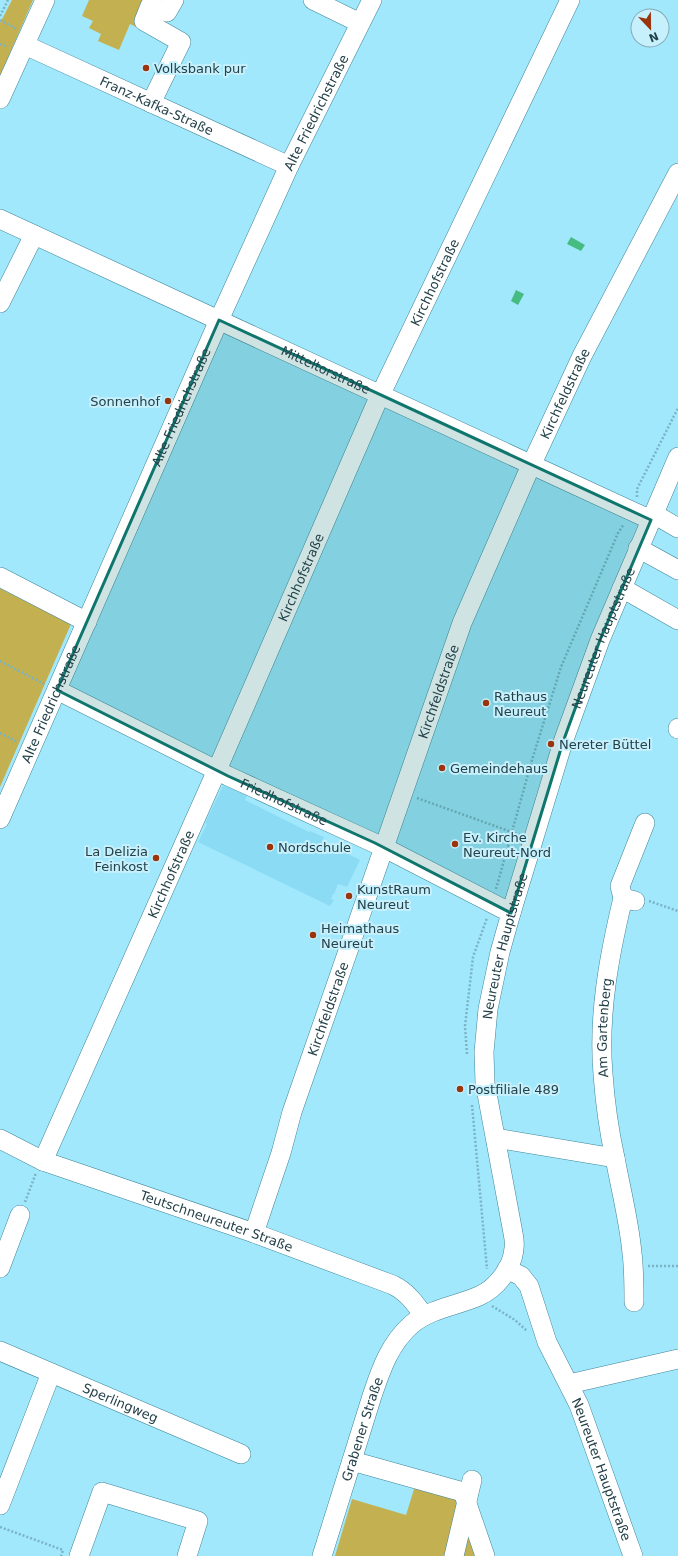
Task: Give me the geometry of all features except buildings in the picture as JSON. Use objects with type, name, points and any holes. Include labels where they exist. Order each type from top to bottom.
[{"type":"street","points":[[0,99],[46,0]]},
{"type":"street","points":[[151,103],[180,42],[144,21],[150,6],[166,12],[174,0]]},
{"type":"street","points":[[313,0],[360,23]]},
{"type":"street","name":"Alte Friedrichstraße","points":[[0,819],[219,320],[289,166],[372,0]]},
{"type":"street","name":"Kirchhofstraße","points":[[44,1161],[381,394],[570,0]]},
{"type":"street","name":"Franz-Kafka-Straße","points":[[25,45],[289,166]]},
{"type":"street","name":"Kirchfeldstraße","points":[[254,1233],[281,1153],[292,1112],[462,623],[532,464],[596,327],[657,215],[678,173]]},
{"type":"street","name":"Mitteltorstraße","points":[[0,219],[632,510],[652,517]]},
{"type":"street","points":[[0,303],[34,235]]},
{"type":"street","name":"Neureuter Hauptstraße","points":[[424,1316],[449,1305],[478,1301],[479,1296],[489,1290],[499,1280],[512,1259],[514,1233],[485,1083],[484,1052],[488,1009],[500,952],[562,742],[600,640],[678,457]]},
{"type":"street","points":[[652,517],[678,528]]},
{"type":"street","points":[[638,548],[678,570]]},
{"type":"street","points":[[0,577],[87,622]]},
{"type":"street","points":[[622,588],[678,620]]},
{"type":"street","name":"Friedhofstraße","points":[[57,690],[217,770],[383,847],[511,913]]},
{"type":"street","name":"Am Gartenberg","points":[[634,1302],[632,1253],[624,1201],[615,1158],[603,1076],[602,1036],[608,970],[637,901],[620,886],[645,823]]},
{"type":"street","points":[[496,1138],[615,1158]]},
{"type":"street","name":"Teutschneureuter Straße","points":[[0,1139],[44,1161],[254,1233],[394,1285],[413,1300],[424,1316]]},
{"type":"street","points":[[0,1268],[20,1215]]},
{"type":"street","name":"Neureuter Hauptstraße","points":[[507,1269],[521,1276],[529,1286],[547,1342],[579,1405],[632,1556]]},
{"type":"street","name":"Grabener Straße","points":[[322,1556],[374,1389],[387,1356],[402,1334],[412,1324],[424,1316]]},
{"type":"street","name":"Sperlingweg","points":[[0,1351],[241,1454]]},
{"type":"street","name":"Neureuter Hauptstraße","points":[[569,1384],[678,1359]]},
{"type":"street","points":[[0,1505],[50,1373]]},
{"type":"street","points":[[352,1461],[464,1492],[485,1556]]},
{"type":"street","points":[[454,1556],[472,1480]]},
{"type":"street","points":[[79,1556],[102,1492],[198,1520],[187,1556]]},
{"type":"path","points":[[0,16],[8,0]]},
{"type":"path","points":[[492,903],[511,832],[562,667],[618,533],[628,520],[637,498],[637,489],[678,408]]},
{"type":"path","points":[[0,661],[57,690]]},
{"type":"path","points":[[402,792],[533,840]]},
{"type":"path","points":[[637,901],[678,911]]},
{"type":"path","points":[[20,1215],[37,1172],[44,1161]]},
{"type":"path","points":[[633,1266],[678,1266]]},
{"type":"path","points":[[478,1301],[503,1312],[515,1320],[537,1343],[547,1342]]},
{"type":"path","points":[[0,1527],[63,1550],[61,1556]]},
{"type":"highlighted area","points":[[219,320],[651,520],[600,640],[563,742],[511,913],[375,843],[228,776],[57,690]]},
{"type":"shaded area","points":[[12,0],[33,0],[0,76],[0,23]]},
{"type":"shaded area","points":[[89,0],[149,0],[165,15],[155,36],[130,24],[119,50],[98,41],[101,34],[89,28],[93,21],[82,16]]},
{"type":"shaded area","points":[[571,237],[585,245],[581,251],[567,244]]},
{"type":"shaded area","points":[[516,290],[524,294],[518,305],[511,301]]},
{"type":"shaded area","points":[[0,588],[71,624],[0,787]]},
{"type":"shaded area","name":"Nordschule","points":[[224,784],[247,795],[245,800],[309,832],[310,831],[324,837],[322,841],[360,860],[347,887],[338,884],[331,899],[334,900],[330,906],[198,842],[207,824],[205,823]]},
{"type":"shaded area","points":[[415,1486],[454,1496],[459,1504],[446,1556],[335,1556],[352,1499],[406,1515]]},
{"type":"shaded area","points":[[464,1536],[469,1537],[477,1556],[460,1556]]},
{"type":"place","name":"Volksbank pur","points":[[146,68]]},
{"type":"place","name":"Sonnenhof","points":[[168,401]]},
{"type":"place","name":"Rathaus Neureut","points":[[486,703]]},
{"type":"place","name":"Nereter Büttel","points":[[551,744]]},
{"type":"place","name":"Gemeindehaus","points":[[442,768]]},
{"type":"place","name":"Ev. Kirche Neureut-Nord","points":[[455,844]]},
{"type":"place","name":"Nordschule","points":[[270,847]]},
{"type":"place","name":"La Delizia Feinkost","points":[[156,858]]},
{"type":"place","name":"KunstRaum Neureut","points":[[349,896]]},
{"type":"place","name":"Heimathaus Neureut","points":[[313,935]]},
{"type":"place","name":"Postfiliale 489","points":[[460,1089]]}]
